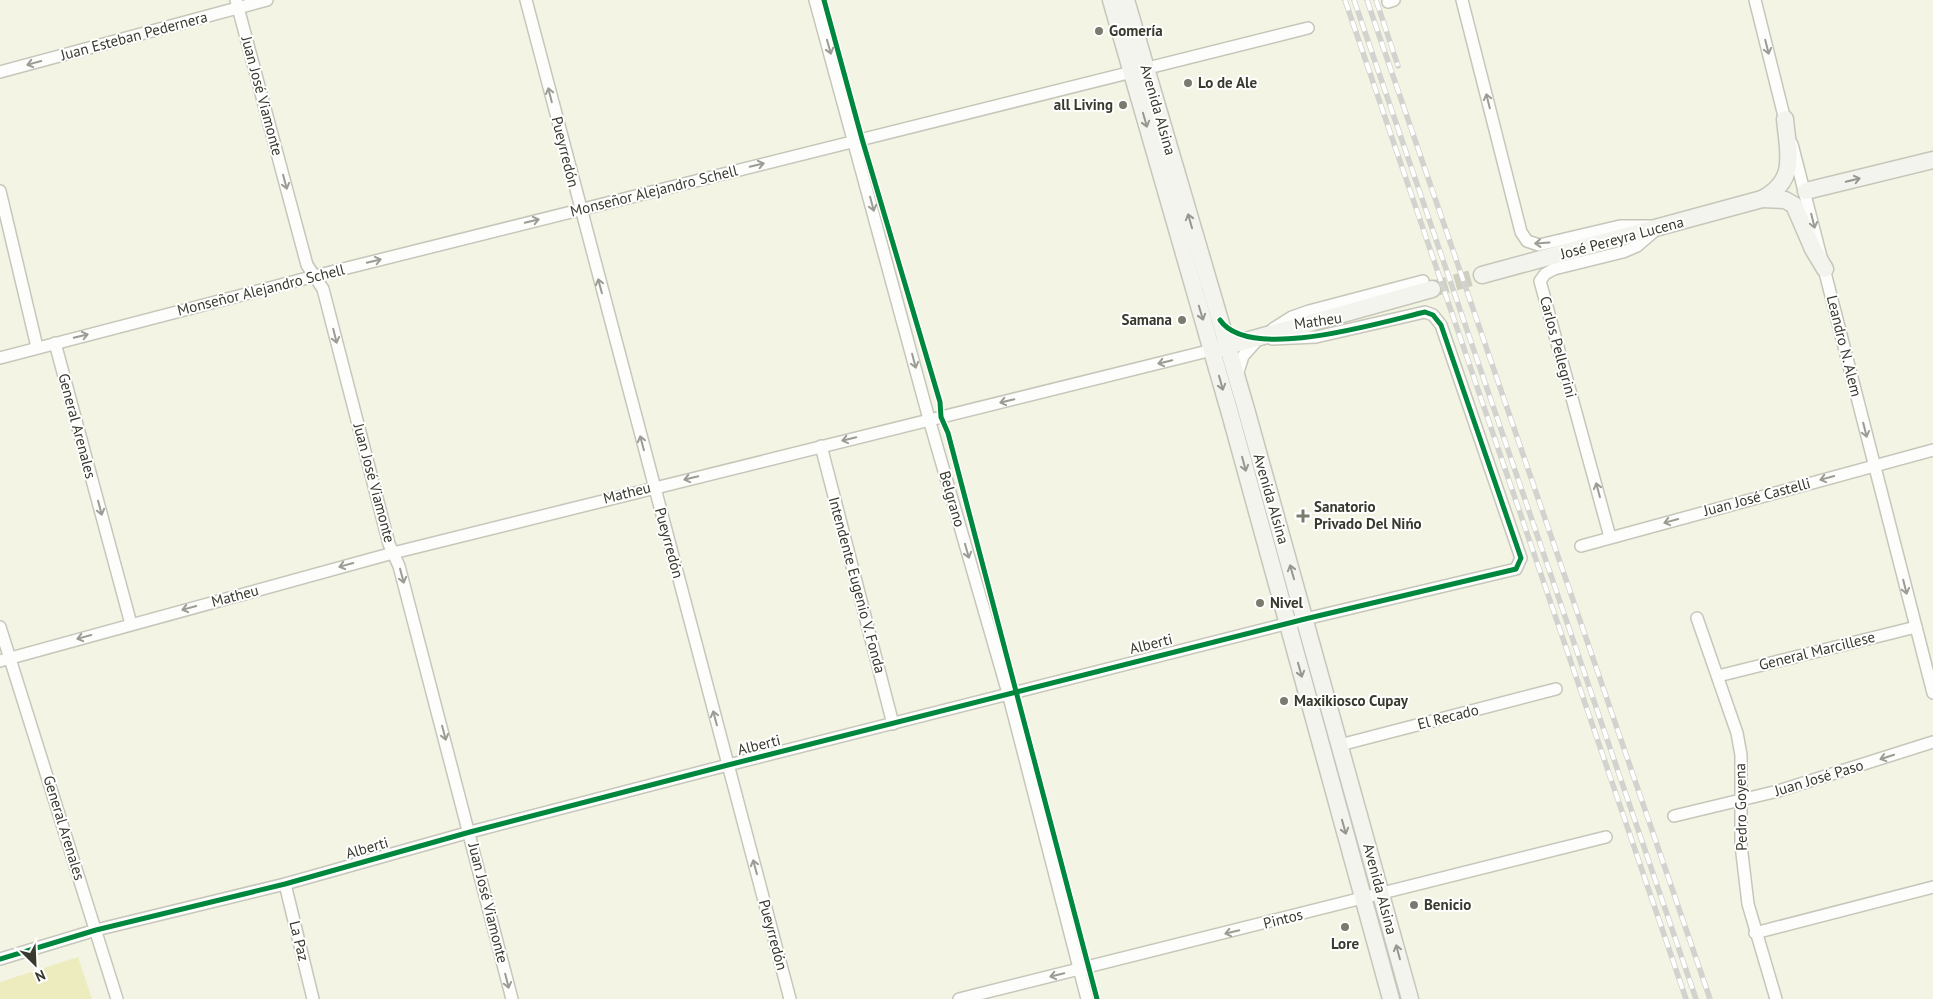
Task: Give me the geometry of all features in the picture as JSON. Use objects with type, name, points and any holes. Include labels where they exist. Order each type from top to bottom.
[{"type":"main road","name":"Avenida Alsina","points":[[1111,0],[1139,71],[1220,320],[1220,348],[1236,376],[1410,999]]},
{"type":"main road","name":"Avenida Alsina","points":[[1126,0],[1139,71],[1220,348],[1287,623],[1391,999]]},
{"type":"main road","name":"José Pereyra Lucena","points":[[1482,275],[1762,199],[1783,184],[1787,171],[1785,119]]},
{"type":"main road","points":[[1806,191],[1933,160]]},
{"type":"main road","name":"José Pereyra Lucena","points":[[1762,199],[1785,200],[1794,205],[1813,249],[1825,269]]},
{"type":"main road","name":"Matheu","points":[[1220,348],[1257,339],[1428,285]]},
{"type":"street","name":"Juan Esteban Pedernera","points":[[0,72],[237,4],[267,0]]},
{"type":"street","name":"Pueyrredón","points":[[526,0],[790,999]]},
{"type":"street","name":"Belgrano","points":[[815,0],[855,140],[929,420],[1008,693],[1087,999]]},
{"type":"street","points":[[1462,0],[1521,232],[1526,241],[1539,245],[1630,225],[1659,228]]},
{"type":"street","name":"Leandro N. Alem","points":[[1755,0],[1785,119],[1806,191],[1874,466],[1933,693]]},
{"type":"street","name":"Juan José Viamonte","points":[[237,4],[307,265],[323,289],[388,544],[399,566],[470,832],[512,999]]},
{"type":"street","name":"Monseñor Alejandro Schell","points":[[0,358],[580,209],[1308,28]]},
{"type":"street","points":[[0,191],[37,347]]},
{"type":"street","name":"Carlos Pellegrini","points":[[1610,537],[1540,281],[1545,274],[1554,269],[1623,252],[1637,246],[1659,228]]},
{"type":"street","name":"Matheu","points":[[1220,320],[1226,329],[1235,334],[1257,339],[1316,337],[1425,312],[1433,315],[1441,324],[1521,558]]},
{"type":"street","points":[[1236,376],[1243,356],[1257,339]]},
{"type":"street","name":"General Arenales","points":[[55,343],[132,624]]},
{"type":"street","name":"Matheu","points":[[5,659],[393,552],[654,486],[1220,348]]},
{"type":"street","name":"Intendente Eugenio V. Fonda","points":[[821,446],[893,724]]},
{"type":"street","name":"Juan José Castelli","points":[[1581,546],[1933,450]]},
{"type":"street","name":"Alberti","points":[[0,960],[96,930],[285,884],[470,832],[728,765],[1287,623],[1516,569],[1521,558]]},
{"type":"street","name":"Pedro Goyena","points":[[1698,618],[1737,733],[1741,755],[1740,801],[1743,870],[1748,904],[1776,999]]},
{"type":"street","name":"General Arenales","points":[[0,627],[5,659],[96,930],[117,999]]},
{"type":"street","name":"General Marcillese","points":[[1718,676],[1916,627]]},
{"type":"street","name":"El Recado","points":[[1340,745],[1556,689]]},
{"type":"street","name":"Juan José Paso","points":[[1674,816],[1740,801],[1933,742]]},
{"type":"street","name":"Pintos","points":[[959,999],[1606,837]]},
{"type":"street","name":"La Paz","points":[[285,884],[313,999]]},
{"type":"street","points":[[1756,933],[1933,887]]},
{"type":"green space","points":[[78,957],[92,999],[0,999],[0,982]]},
{"type":"tunnel","points":[[1432,289],[1482,275]]},
{"type":"railway","points":[[1345,0],[1686,999]]},
{"type":"railway","points":[[1354,0],[1696,999]]},
{"type":"railway","points":[[1367,0],[1710,999]]},
{"type":"railway","points":[[1376,0],[1398,66]]},
{"type":"cycle path","points":[[824,0],[862,139],[940,402],[941,417],[948,433],[1097,999]]},
{"type":"cycle path","points":[[0,959],[96,930],[285,884],[470,832],[728,765],[1305,619],[1516,569],[1521,558],[1441,325],[1433,315],[1425,312],[1349,330],[1286,339],[1258,338],[1235,332],[1220,320]]},
{"type":"place","name":"Gomería","points":[[1099,31]]},
{"type":"place","name":"Lo de Ale","points":[[1188,83]]},
{"type":"place","name":"all Living","points":[[1123,105]]},
{"type":"place","name":"Samana","points":[[1182,320]]},
{"type":"place","name":"Sanatorio Privado Del Nińo","points":[[1303,516]]},
{"type":"place","name":"Nivel","points":[[1260,603]]},
{"type":"place","name":"Maxikiosco Cupay","points":[[1284,701]]},
{"type":"place","name":"Benicio","points":[[1414,905]]},
{"type":"place","name":"Lore","points":[[1345,927]]}]
